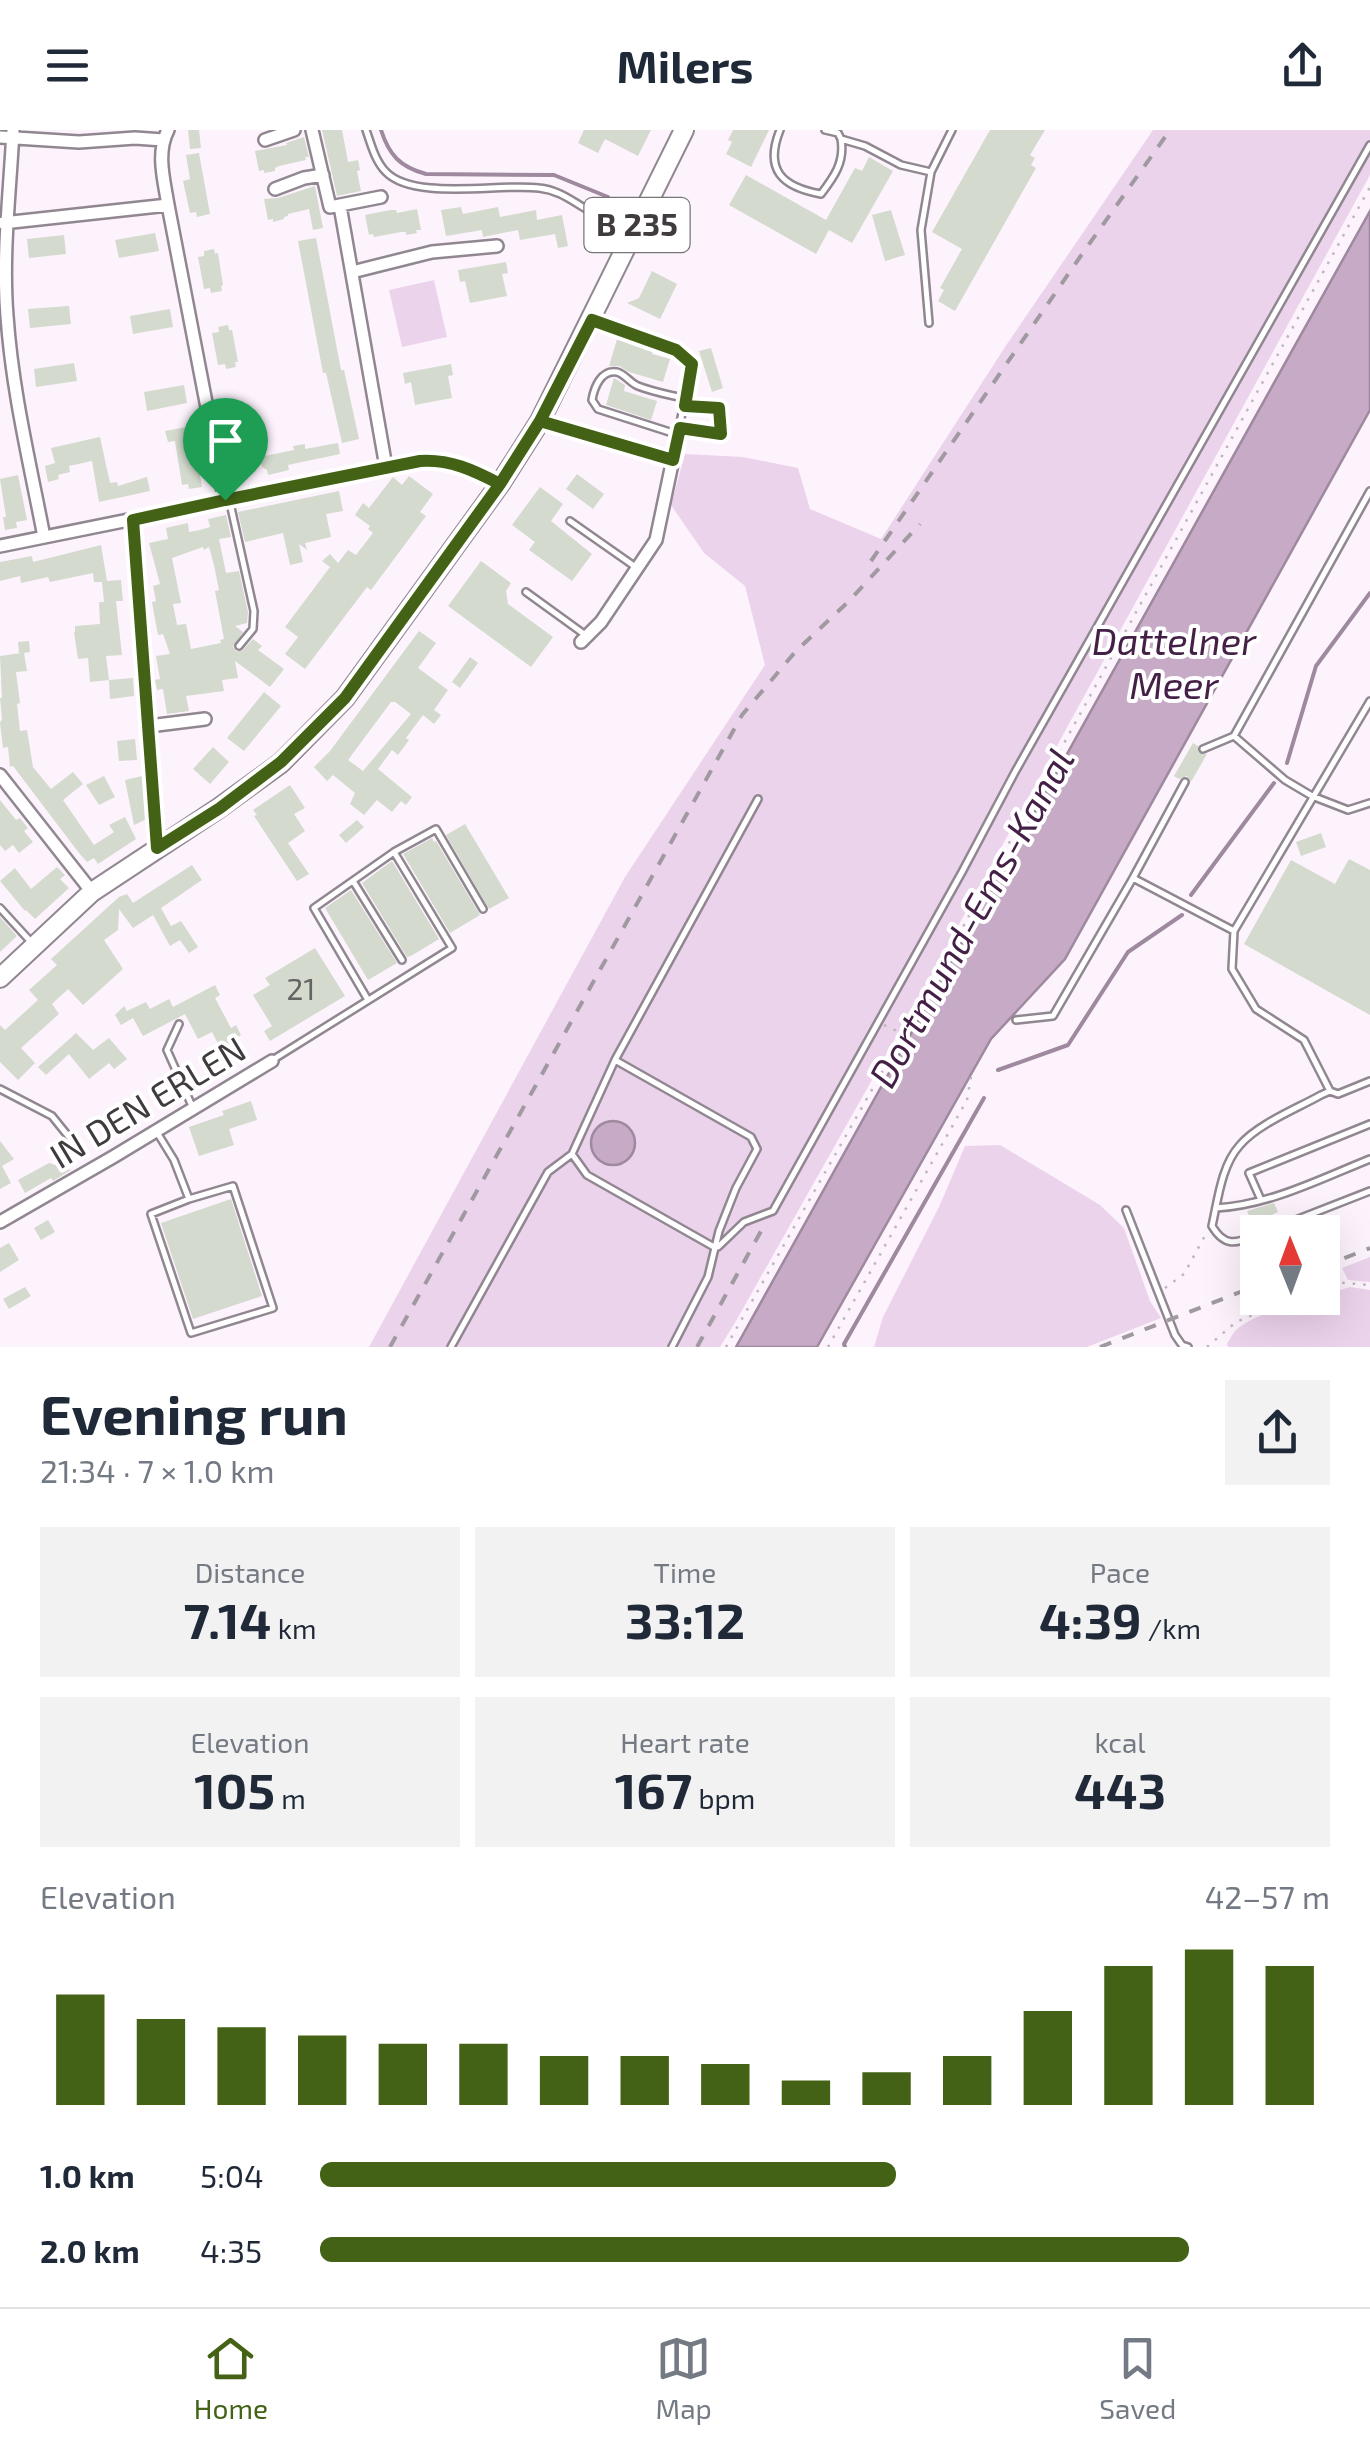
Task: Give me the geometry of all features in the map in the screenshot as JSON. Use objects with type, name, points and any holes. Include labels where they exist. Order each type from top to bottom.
[{"type":"main road","name":"B 235","points":[[0,978],[92,892],[220,808],[281,762],[345,698],[500,484],[540,421],[684,130]]},
{"type":"street","points":[[266,140],[294,130]]},
{"type":"street","points":[[312,130],[330,207],[380,197]]},
{"type":"street","points":[[44,538],[6,313],[3,223],[9,135],[79,142],[165,135],[161,158],[168,204],[227,500]]},
{"type":"street","points":[[275,189],[322,175]]},
{"type":"street","points":[[3,223],[168,204]]},
{"type":"street","points":[[340,206],[386,467]]},
{"type":"street","points":[[352,272],[432,252],[497,246]]},
{"type":"street","points":[[540,421],[673,460],[656,540],[601,622],[584,639]]},
{"type":"street","points":[[0,546],[386,467],[438,460],[467,467],[500,484]]},
{"type":"street","points":[[133,520],[152,782]]},
{"type":"street","points":[[148,726],[205,718]]},
{"type":"street","points":[[0,774],[92,892]]},
{"type":"street","name":"IN DEN ERLEN","points":[[0,1222],[272,1061]]},
{"type":"lane","points":[[366,130],[385,171],[405,184],[539,188],[558,192],[634,231]]},
{"type":"lane","points":[[780,130],[773,148],[776,167],[787,184],[821,194],[837,173],[842,148],[838,133],[824,130]]},
{"type":"lane","points":[[929,323],[922,230],[931,172],[952,130]]},
{"type":"lane","points":[[841,139],[900,164],[931,172]]},
{"type":"lane","points":[[572,1154],[587,1175],[714,1247],[744,1222],[773,1211],[1015,772],[1370,145]]},
{"type":"lane","points":[[592,320],[676,350],[692,364],[673,460]]},
{"type":"lane","points":[[618,372],[634,385],[686,402],[719,408],[721,434],[679,431],[598,409],[592,400],[600,378],[618,372]]},
{"type":"lane","points":[[1204,749],[1234,736],[1370,490]]},
{"type":"lane","points":[[227,500],[254,611],[253,629],[239,646]]},
{"type":"lane","points":[[570,521],[637,568]]},
{"type":"lane","points":[[526,592],[584,639]]},
{"type":"lane","points":[[1370,700],[1234,931],[1232,969],[1256,1009],[1304,1040],[1330,1091],[1338,1094],[1370,1082]]},
{"type":"lane","points":[[1234,736],[1285,780],[1312,796],[1348,810],[1370,803]]},
{"type":"lane","points":[[1016,1020],[1052,1016],[1185,782]]},
{"type":"lane","points":[[451,1347],[548,1172],[572,1154],[615,1060],[758,799]]},
{"type":"lane","points":[[368,1000],[314,908],[394,852],[436,829],[483,910]]},
{"type":"lane","points":[[272,1061],[452,948],[394,852]]},
{"type":"lane","points":[[1133,878],[1234,931]]},
{"type":"lane","points":[[353,881],[402,960]]},
{"type":"lane","points":[[0,908],[34,946]]},
{"type":"lane","points":[[179,1024],[167,1050],[193,1108]]},
{"type":"lane","points":[[615,1060],[751,1137],[757,1149],[736,1188],[714,1247],[708,1277],[672,1347]]},
{"type":"lane","points":[[0,1089],[52,1116],[81,1152]]},
{"type":"lane","points":[[1240,1241],[1219,1238],[1212,1226],[1222,1178],[1238,1146],[1256,1131],[1330,1091]]},
{"type":"lane","points":[[1262,1200],[1248,1173],[1370,1124]]},
{"type":"lane","points":[[156,1132],[174,1160],[189,1200]]},
{"type":"lane","points":[[1216,1208],[1240,1207],[1370,1159]]},
{"type":"lane","points":[[233,1186],[274,1308],[191,1333],[151,1214],[189,1200],[233,1186]]},
{"type":"lane","points":[[1308,1215],[1370,1191]]},
{"type":"lane","points":[[1126,1210],[1174,1336],[1188,1347]]},
{"type":"path","points":[[726,1347],[929,988],[1370,187]]},
{"type":"path","points":[[152,782],[157,848]]},
{"type":"path","points":[[878,1022],[897,1031]]},
{"type":"path","points":[[828,1347],[966,1100],[971,1076]]},
{"type":"path","points":[[1159,1291],[1184,1274],[1212,1226]]},
{"type":"path","points":[[1340,1283],[1370,1285]]},
{"type":"path","points":[[1207,1347],[1236,1322],[1253,1315]]},
{"type":"shaded area","points":[[1153,130],[1370,130],[1370,175],[934,970],[720,1347],[369,1347],[625,877],[765,665],[745,586],[704,553],[671,505],[685,454],[743,457],[798,468],[810,509],[881,539],[1007,344]]},
{"type":"shaded area","points":[[434,280],[447,337],[402,347],[389,290]]},
{"type":"shaded area","points":[[1000,1145],[1100,1205],[1124,1228],[1150,1301],[1161,1318],[1087,1347],[874,1347],[883,1317],[965,1146]]},
{"type":"shaded area","points":[[1370,1257],[1370,1282],[1348,1280],[1342,1268]]},
{"type":"shaded area","points":[[1340,1290],[1370,1290],[1370,1347],[1228,1347],[1235,1332],[1263,1315],[1340,1315]]},
{"type":"water","name":"Dattelner Meer","points":[[1370,211],[1370,410],[1065,959],[991,1039],[817,1347],[736,1347]]},
{"type":"water","points":[[613,1121],[629,1127],[635,1143],[629,1159],[613,1165],[597,1159],[591,1143],[597,1127]]},
{"type":"building","points":[[188,130],[199,130],[201,148],[190,149]]},
{"type":"building","points":[[322,130],[342,130],[348,162],[358,160],[361,191],[337,196]]},
{"type":"building","points":[[584,130],[651,130],[638,156],[605,139],[598,153],[578,143]]},
{"type":"building","points":[[733,130],[769,130],[751,167],[726,154]]},
{"type":"building","points":[[990,130],[1045,130],[1030,155],[1035,158],[1031,165],[1036,168],[955,311],[938,301],[944,290],[940,288],[962,249],[932,232]]},
{"type":"building","points":[[304,137],[309,157],[306,160],[279,166],[275,171],[259,171],[255,151],[287,145]]},
{"type":"building","points":[[199,153],[210,214],[197,217],[196,212],[190,213],[183,181],[190,179],[186,155]]},
{"type":"building","points":[[869,157],[893,171],[852,243],[829,230],[816,254],[729,205],[746,175],[826,220],[855,168],[862,171]]},
{"type":"building","points":[[315,186],[323,228],[313,230],[309,209],[273,222],[268,220],[264,199]]},
{"type":"building","points":[[461,207],[463,214],[498,207],[500,217],[536,210],[537,220],[562,215],[568,246],[558,248],[555,234],[520,240],[518,230],[483,237],[482,230],[446,236],[441,210]]},
{"type":"building","points":[[417,209],[421,230],[417,233],[369,235],[365,215]]},
{"type":"building","points":[[891,210],[905,255],[885,261],[872,215]]},
{"type":"building","points":[[155,233],[159,251],[119,258],[115,240]]},
{"type":"building","points":[[64,235],[66,254],[29,258],[27,239]]},
{"type":"building","points":[[316,238],[341,370],[359,439],[342,443],[323,373],[298,241]]},
{"type":"building","points":[[214,249],[223,285],[222,291],[211,293],[210,288],[204,289],[198,257]]},
{"type":"building","points":[[506,262],[508,273],[502,274],[507,296],[470,303],[458,270]]},
{"type":"building","points":[[652,271],[677,284],[660,319],[627,303],[639,298]]},
{"type":"building","points":[[69,306],[71,324],[30,328],[28,309]]},
{"type":"building","points":[[170,309],[173,327],[133,334],[130,316]]},
{"type":"building","points":[[228,325],[238,362],[236,367],[226,369],[225,364],[218,365],[212,333]]},
{"type":"building","points":[[618,336],[670,359],[663,382],[609,366]]},
{"type":"building","points":[[711,348],[723,388],[712,392],[699,351]]},
{"type":"building","points":[[74,363],[77,381],[36,387],[34,369]]},
{"type":"building","points":[[451,364],[453,375],[448,376],[452,398],[415,405],[411,382],[405,384],[403,373]]},
{"type":"building","points":[[614,378],[625,385],[624,391],[657,401],[651,420],[606,405]]},
{"type":"building","points":[[184,385],[187,403],[147,411],[144,392]]},
{"type":"building","points":[[242,401],[252,438],[250,444],[240,446],[239,441],[232,442],[226,410],[233,408],[232,403]]},
{"type":"building","points":[[192,426],[202,487],[189,489],[188,484],[182,485],[175,441],[168,442],[165,431]]},
{"type":"building","points":[[100,437],[110,483],[117,482],[118,486],[147,477],[150,491],[99,502],[92,461],[69,466],[70,472],[48,482],[45,466],[55,463],[51,448]]},
{"type":"building","points":[[338,443],[340,454],[288,465],[289,470],[268,475],[262,467],[260,457],[294,450],[293,446],[305,444],[305,449]]},
{"type":"building","points":[[577,474],[604,494],[593,509],[566,489]]},
{"type":"building","points":[[18,475],[27,520],[16,522],[17,528],[5,530],[0,479]]},
{"type":"building","points":[[409,476],[433,494],[420,512],[426,516],[305,669],[285,654],[298,637],[285,627],[330,567],[322,561],[330,554],[338,563],[348,550],[356,555],[373,533],[355,515],[363,503],[369,508],[393,477],[402,485]]},
{"type":"building","points":[[540,487],[563,504],[551,521],[592,554],[572,581],[529,550],[535,542],[512,525]]},
{"type":"building","points":[[339,491],[343,511],[326,514],[331,537],[305,543],[307,550],[299,544],[303,562],[290,565],[283,533],[245,542],[238,512]]},
{"type":"building","points":[[226,515],[231,537],[219,539],[226,573],[239,571],[248,612],[247,623],[235,626],[243,632],[233,647],[242,651],[253,639],[262,646],[258,650],[284,669],[270,687],[235,661],[238,678],[222,680],[224,691],[186,696],[189,711],[167,714],[163,689],[157,690],[155,680],[160,679],[156,656],[170,654],[163,634],[158,635],[152,602],[156,601],[153,586],[160,584],[149,543],[168,539],[166,528],[188,523],[189,532],[210,527],[208,519]],"holes":[[[203,547],[209,547],[214,565],[224,639],[191,649],[186,624],[177,625],[173,604],[181,603],[172,558]]]},
{"type":"building","points":[[101,545],[107,581],[121,580],[123,601],[116,601],[122,655],[106,656],[109,680],[90,682],[88,658],[78,659],[74,632],[75,626],[100,624],[102,582],[94,582],[93,573],[50,582],[48,577],[21,583],[20,576],[0,581],[0,562],[32,556],[33,562]]},
{"type":"building","points":[[481,561],[511,583],[506,591],[508,604],[553,637],[531,667],[448,606]]},
{"type":"building","points":[[419,631],[436,643],[418,668],[448,690],[434,710],[441,715],[434,724],[423,715],[398,755],[392,750],[378,769],[412,797],[406,805],[401,801],[392,812],[377,800],[364,815],[350,804],[355,793],[333,775],[327,781],[314,767]],"holes":[[[391,702],[411,714],[363,771],[348,760]]]},
{"type":"building","points":[[29,641],[30,652],[24,653],[27,671],[16,672],[20,703],[17,704],[20,731],[27,730],[33,767],[51,789],[73,772],[83,784],[63,800],[94,845],[114,832],[109,825],[125,817],[136,839],[98,864],[94,858],[87,862],[10,767],[0,723],[0,656],[19,653],[18,642]]},
{"type":"building","points":[[470,657],[478,663],[460,688],[452,682]]},
{"type":"building","points":[[133,678],[134,696],[110,699],[109,680]]},
{"type":"building","points":[[264,692],[281,706],[244,751],[227,738]]},
{"type":"building","points":[[135,739],[137,760],[119,761],[117,741]]},
{"type":"building","points":[[1193,743],[1199,753],[1207,754],[1191,782],[1187,776],[1174,776]]},
{"type":"building","points":[[213,747],[229,762],[210,784],[193,769]]},
{"type":"building","points":[[104,776],[115,797],[99,805],[86,785]]},
{"type":"building","points":[[142,776],[151,817],[134,825],[125,780]]},
{"type":"building","points":[[290,785],[305,808],[294,814],[305,831],[288,843],[309,874],[297,881],[253,810]]},
{"type":"building","points":[[0,800],[28,828],[24,831],[33,842],[19,853],[13,845],[5,851],[0,845]]},
{"type":"building","points":[[357,820],[364,827],[346,843],[339,835]]},
{"type":"building","points":[[465,824],[509,898],[489,909],[446,835]]},
{"type":"building","points":[[1321,833],[1326,847],[1301,856],[1296,842]]},
{"type":"building","points":[[432,838],[480,915],[450,933],[403,854]]},
{"type":"building","points":[[1349,859],[1370,870],[1370,1015],[1244,944],[1291,860],[1335,884]]},
{"type":"building","points":[[392,861],[439,939],[407,957],[362,883]]},
{"type":"building","points":[[192,865],[202,880],[161,908],[171,926],[181,921],[198,947],[189,953],[180,940],[170,946],[153,915],[133,928],[119,909],[118,930],[104,940],[123,969],[83,1005],[68,989],[52,1004],[59,1014],[21,1048],[35,1063],[18,1080],[0,1062],[0,1025],[5,1030],[38,1000],[29,990],[57,965],[51,959],[119,897],[127,894],[133,903]]},
{"type":"building","points":[[57,867],[65,875],[60,879],[69,888],[35,919],[0,881],[15,868],[31,889]]},
{"type":"building","points":[[351,890],[397,963],[368,980],[325,908]]},
{"type":"building","points":[[0,917],[17,936],[0,952]]},
{"type":"building","points":[[315,948],[345,996],[270,1041],[264,1031],[272,1026],[253,995],[270,985],[265,978]]},
{"type":"building","points":[[215,985],[220,995],[215,998],[231,1028],[236,1025],[241,1035],[236,1038],[246,1056],[229,1065],[212,1032],[198,1039],[185,1014],[143,1036],[133,1018],[121,1025],[115,1015],[124,1006],[127,1011],[146,1002],[150,1009],[169,999],[173,1007]]},
{"type":"building","points":[[76,1033],[93,1050],[109,1038],[127,1059],[114,1069],[109,1063],[89,1079],[69,1054],[46,1075],[38,1067]]},
{"type":"building","points":[[251,1101],[257,1120],[229,1129],[234,1145],[199,1156],[189,1127]]},
{"type":"building","points":[[0,1141],[14,1159],[2,1166],[11,1183],[0,1189]]},
{"type":"building","points":[[49,1163],[71,1170],[25,1193],[18,1180]]},
{"type":"building","points":[[231,1199],[262,1296],[193,1319],[161,1223]]},
{"type":"building","points":[[1274,1203],[1278,1212],[1249,1215],[1247,1211]]},
{"type":"building","points":[[48,1220],[55,1232],[41,1240],[34,1228]]},
{"type":"building","points":[[9,1243],[19,1260],[0,1272],[0,1248]]},
{"type":"building","points":[[25,1287],[31,1296],[9,1309],[3,1299]]},
{"type":"waterway","points":[[381,130],[397,159],[426,174],[554,175],[608,197]]},
{"type":"waterway","points":[[1287,763],[1316,666],[1370,593]]},
{"type":"waterway","points":[[1191,895],[1274,783]]},
{"type":"waterway","points":[[998,1070],[1068,1045],[1128,952],[1182,915]]},
{"type":"waterway","points":[[845,1347],[984,1098]]},
{"type":"railway","points":[[871,561],[1170,130]]},
{"type":"railway","points":[[390,1347],[742,715],[796,651],[920,524]]},
{"type":"railway","points":[[697,1347],[761,1231]]},
{"type":"railway","points":[[1340,1260],[1370,1248]]},
{"type":"railway","points":[[1100,1347],[1240,1292]]},
{"type":"route","points":[[225,500],[133,520],[157,848],[220,808],[281,762],[345,698],[500,484],[540,421],[673,460],[680,428],[721,434],[719,408],[685,406],[692,364],[676,350],[592,320],[540,421],[523,448],[500,484],[467,467],[438,460],[420,461],[225,500]]},
{"type":"water label","name":"Dortmund-Ems-Kanal","points":[[972,918]]}]
